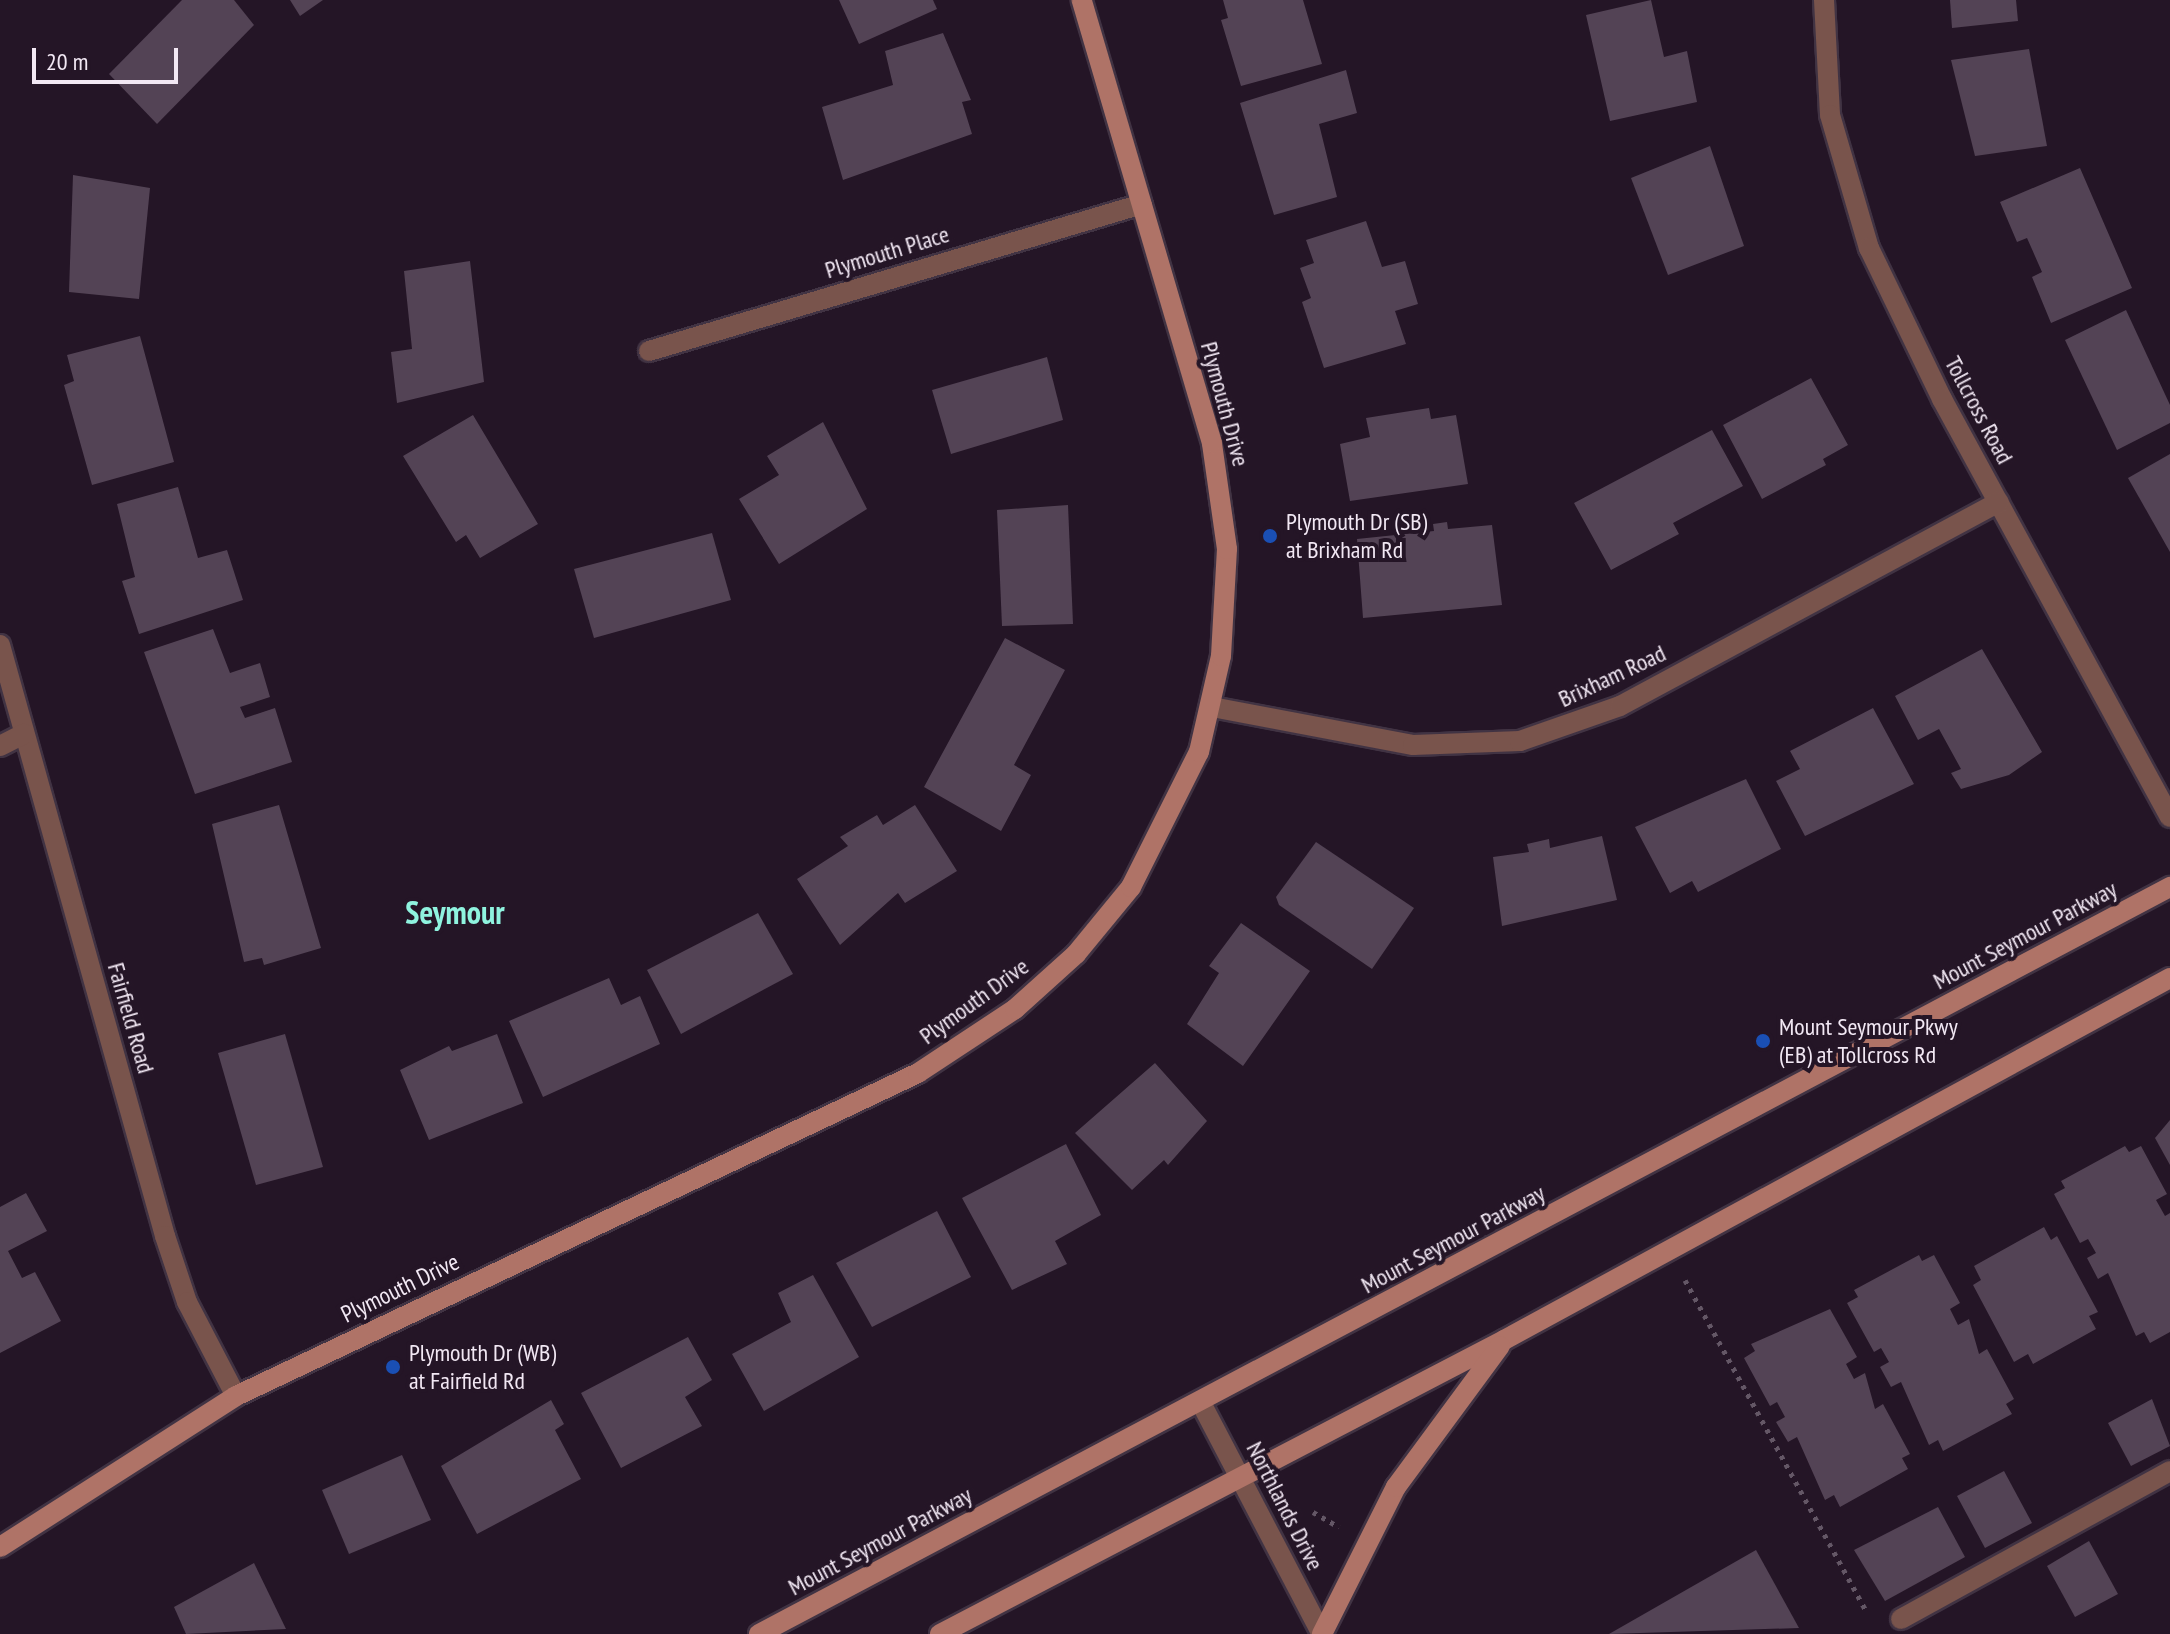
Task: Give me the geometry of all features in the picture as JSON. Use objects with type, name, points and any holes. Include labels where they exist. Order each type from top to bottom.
[{"type":"main road","name":"Plymouth Drive","points":[[0,1547],[236,1396],[811,1128],[918,1073],[1015,1009],[1076,954],[1131,887],[1180,799],[1212,707],[1226,591],[1222,495],[1082,0]]},
{"type":"main road","name":"Mount Seymour Parkway","points":[[759,1634],[1201,1403],[2170,887]]},
{"type":"main road","points":[[940,1634],[1504,1340],[2170,978]]},
{"type":"main road","points":[[1322,1634],[1396,1487],[1504,1340]]},
{"type":"street","name":"Tollcross Road","points":[[1824,0],[1830,115],[1869,248],[1999,502],[2170,817]]},
{"type":"street","name":"Plymouth Place","points":[[649,351],[1142,204]]},
{"type":"street","name":"Brixham Road","points":[[1212,707],[1413,745],[1520,741],[1620,706],[1999,502]]},
{"type":"street","name":"Fairfield Road","points":[[0,645],[170,1249],[187,1302],[236,1396]]},
{"type":"street","points":[[0,746],[24,734]]},
{"type":"street","name":"Northlands Drive","points":[[1201,1403],[1322,1634]]},
{"type":"street","points":[[1901,1619],[2170,1471]]},
{"type":"path","points":[[1669,1251],[1873,1623],[1901,1619]]},
{"type":"building","points":[[182,0],[234,0],[254,25],[157,124],[109,74]]},
{"type":"building","points":[[290,0],[323,0],[300,16]]},
{"type":"building","points":[[839,0],[933,0],[937,9],[859,44]]},
{"type":"building","points":[[1223,0],[1303,0],[1322,64],[1241,86],[1221,20],[1228,18]]},
{"type":"building","points":[[1651,0],[1664,57],[1687,51],[1697,102],[1610,121],[1586,15]]},
{"type":"building","points":[[1950,0],[2016,0],[2018,21],[1952,28]]},
{"type":"building","points":[[943,33],[971,100],[962,102],[972,134],[843,180],[822,107],[893,85],[885,51]]},
{"type":"building","points":[[2029,49],[2047,146],[1975,156],[1951,60]]},
{"type":"building","points":[[1346,70],[1357,113],[1319,124],[1337,197],[1274,215],[1240,103]]},
{"type":"building","points":[[1710,146],[1744,246],[1668,275],[1631,178]]},
{"type":"building","points":[[2080,168],[2132,288],[2051,323],[2032,277],[2042,272],[2027,238],[2017,242],[2000,202]]},
{"type":"building","points":[[73,175],[150,188],[139,299],[69,292]]},
{"type":"building","points":[[1366,221],[1382,267],[1405,261],[1418,304],[1395,311],[1406,344],[1324,368],[1302,302],[1311,298],[1300,268],[1314,263],[1306,240]]},
{"type":"building","points":[[470,261],[484,382],[397,403],[391,352],[412,349],[404,271]]},
{"type":"building","points":[[2126,310],[2170,405],[2170,423],[2117,450],[2065,340]]},
{"type":"building","points":[[140,336],[174,462],[92,485],[64,385],[74,381],[67,355]]},
{"type":"building","points":[[1047,357],[1063,420],[951,454],[932,390]]},
{"type":"building","points":[[1811,378],[1848,445],[1823,459],[1826,465],[1762,499],[1723,425]]},
{"type":"building","points":[[1429,408],[1431,419],[1456,415],[1468,484],[1350,501],[1340,444],[1370,437],[1366,418]]},
{"type":"building","points":[[473,415],[538,524],[480,558],[466,535],[456,542],[403,456]]},
{"type":"building","points":[[823,422],[867,509],[779,564],[739,499],[779,475],[767,456]]},
{"type":"building","points":[[1712,430],[1743,486],[1673,523],[1679,534],[1611,570],[1574,503]]},
{"type":"building","points":[[2170,454],[2170,552],[2128,478]]},
{"type":"building","points":[[178,487],[198,558],[227,550],[243,600],[139,634],[122,581],[135,577],[117,504]]},
{"type":"building","points":[[1068,505],[1073,624],[1002,626],[997,510]]},
{"type":"building","points":[[1447,522],[1448,529],[1492,525],[1502,605],[1363,618],[1357,539],[1434,531],[1433,524]]},
{"type":"building","points":[[712,533],[731,600],[594,638],[574,569]]},
{"type":"building","points":[[213,629],[230,673],[260,663],[270,697],[240,707],[245,718],[275,708],[292,762],[195,794],[144,652]]},
{"type":"building","points":[[1005,638],[1065,670],[1014,765],[1031,775],[1001,831],[924,787]]},
{"type":"building","points":[[1982,649],[2042,752],[2009,775],[1961,789],[1951,773],[1961,769],[1939,729],[1918,740],[1895,696]]},
{"type":"building","points":[[1873,708],[1914,784],[1805,836],[1776,781],[1800,769],[1790,751]]},
{"type":"building","points":[[1746,779],[1781,849],[1698,892],[1692,881],[1670,893],[1635,827]]},
{"type":"building","points":[[279,805],[321,948],[264,965],[262,958],[244,962],[212,824]]},
{"type":"building","points":[[915,805],[957,871],[905,903],[898,893],[840,945],[797,879],[848,846],[840,837],[877,815],[883,825]]},
{"type":"building","points":[[1602,836],[1617,900],[1502,926],[1493,857],[1529,852],[1527,844],[1549,839],[1550,848]]},
{"type":"building","points":[[1316,842],[1414,908],[1372,969],[1279,905],[1276,897]]},
{"type":"building","points":[[758,913],[793,974],[681,1034],[647,970]]},
{"type":"building","points":[[1241,923],[1310,971],[1243,1066],[1187,1024],[1219,973],[1209,966]]},
{"type":"building","points":[[609,978],[621,1005],[640,996],[660,1044],[543,1097],[509,1021]]},
{"type":"building","points":[[285,1034],[323,1167],[256,1185],[218,1053]]},
{"type":"building","points":[[497,1034],[523,1103],[429,1140],[400,1070],[449,1046],[452,1051]]},
{"type":"building","points":[[1155,1063],[1207,1121],[1168,1165],[1164,1160],[1132,1190],[1075,1133]]},
{"type":"building","points":[[2170,1120],[2170,1165],[2155,1138]]},
{"type":"building","points":[[1066,1144],[1101,1215],[1055,1241],[1067,1264],[1012,1290],[962,1198]]},
{"type":"building","points":[[2125,1146],[2129,1152],[2141,1146],[2167,1194],[2156,1200],[2165,1216],[2170,1213],[2170,1332],[2150,1343],[2144,1332],[2136,1336],[2108,1273],[2098,1279],[2087,1258],[2096,1253],[2088,1239],[2080,1243],[2054,1194],[2065,1188],[2061,1181]]},
{"type":"building","points":[[26,1193],[47,1231],[8,1251],[22,1278],[35,1272],[61,1321],[0,1353],[0,1207]]},
{"type":"building","points":[[937,1211],[971,1277],[872,1327],[836,1263]]},
{"type":"building","points":[[2044,1227],[2051,1240],[2057,1236],[2098,1312],[2089,1316],[2096,1329],[2033,1364],[2028,1354],[2014,1362],[1973,1285],[1981,1280],[1974,1266]]},
{"type":"building","points":[[1919,1255],[1922,1261],[1934,1255],[1960,1303],[1950,1309],[1958,1325],[1969,1319],[1979,1354],[1987,1349],[2014,1399],[2006,1404],[2012,1414],[1943,1451],[1938,1440],[1929,1445],[1901,1382],[1891,1387],[1880,1367],[1889,1362],[1881,1348],[1874,1352],[1847,1303],[1858,1297],[1854,1290]]},
{"type":"building","points":[[813,1275],[859,1357],[764,1411],[732,1354],[791,1322],[778,1293]]},
{"type":"building","points":[[1830,1309],[1857,1357],[1846,1364],[1854,1379],[1865,1373],[1875,1409],[1883,1404],[1910,1454],[1902,1458],[1908,1469],[1840,1507],[1834,1495],[1825,1500],[1797,1437],[1788,1442],[1776,1422],[1785,1417],[1777,1402],[1770,1406],[1744,1358],[1755,1351],[1751,1344]]},
{"type":"building","points":[[688,1337],[712,1380],[685,1397],[702,1426],[621,1468],[581,1393]]},
{"type":"building","points":[[2152,1399],[2170,1446],[2131,1466],[2108,1423]]},
{"type":"building","points":[[551,1400],[564,1424],[555,1430],[581,1479],[477,1534],[441,1466]]},
{"type":"building","points":[[402,1455],[431,1520],[349,1554],[322,1490]]},
{"type":"building","points":[[2004,1471],[2032,1523],[1985,1548],[1957,1496]]},
{"type":"building","points":[[1938,1507],[1965,1557],[1885,1601],[1854,1550]]},
{"type":"building","points":[[2089,1541],[2118,1594],[2075,1617],[2047,1566]]},
{"type":"building","points":[[1756,1550],[1799,1628],[1609,1634]]},
{"type":"building","points":[[254,1563],[286,1629],[186,1634],[174,1607]]},
{"type":"place","name":"Plymouth Dr (SB) at Brixham Rd","points":[[1270,536]]},
{"type":"place","name":"Mount Seymour Pkwy (EB) at Tollcross Rd","points":[[1763,1041]]},
{"type":"place","name":"Plymouth Dr (WB) at Fairfield Rd","points":[[393,1367]]},
{"type":"district","name":"Seymour","points":[[455,912]]}]
